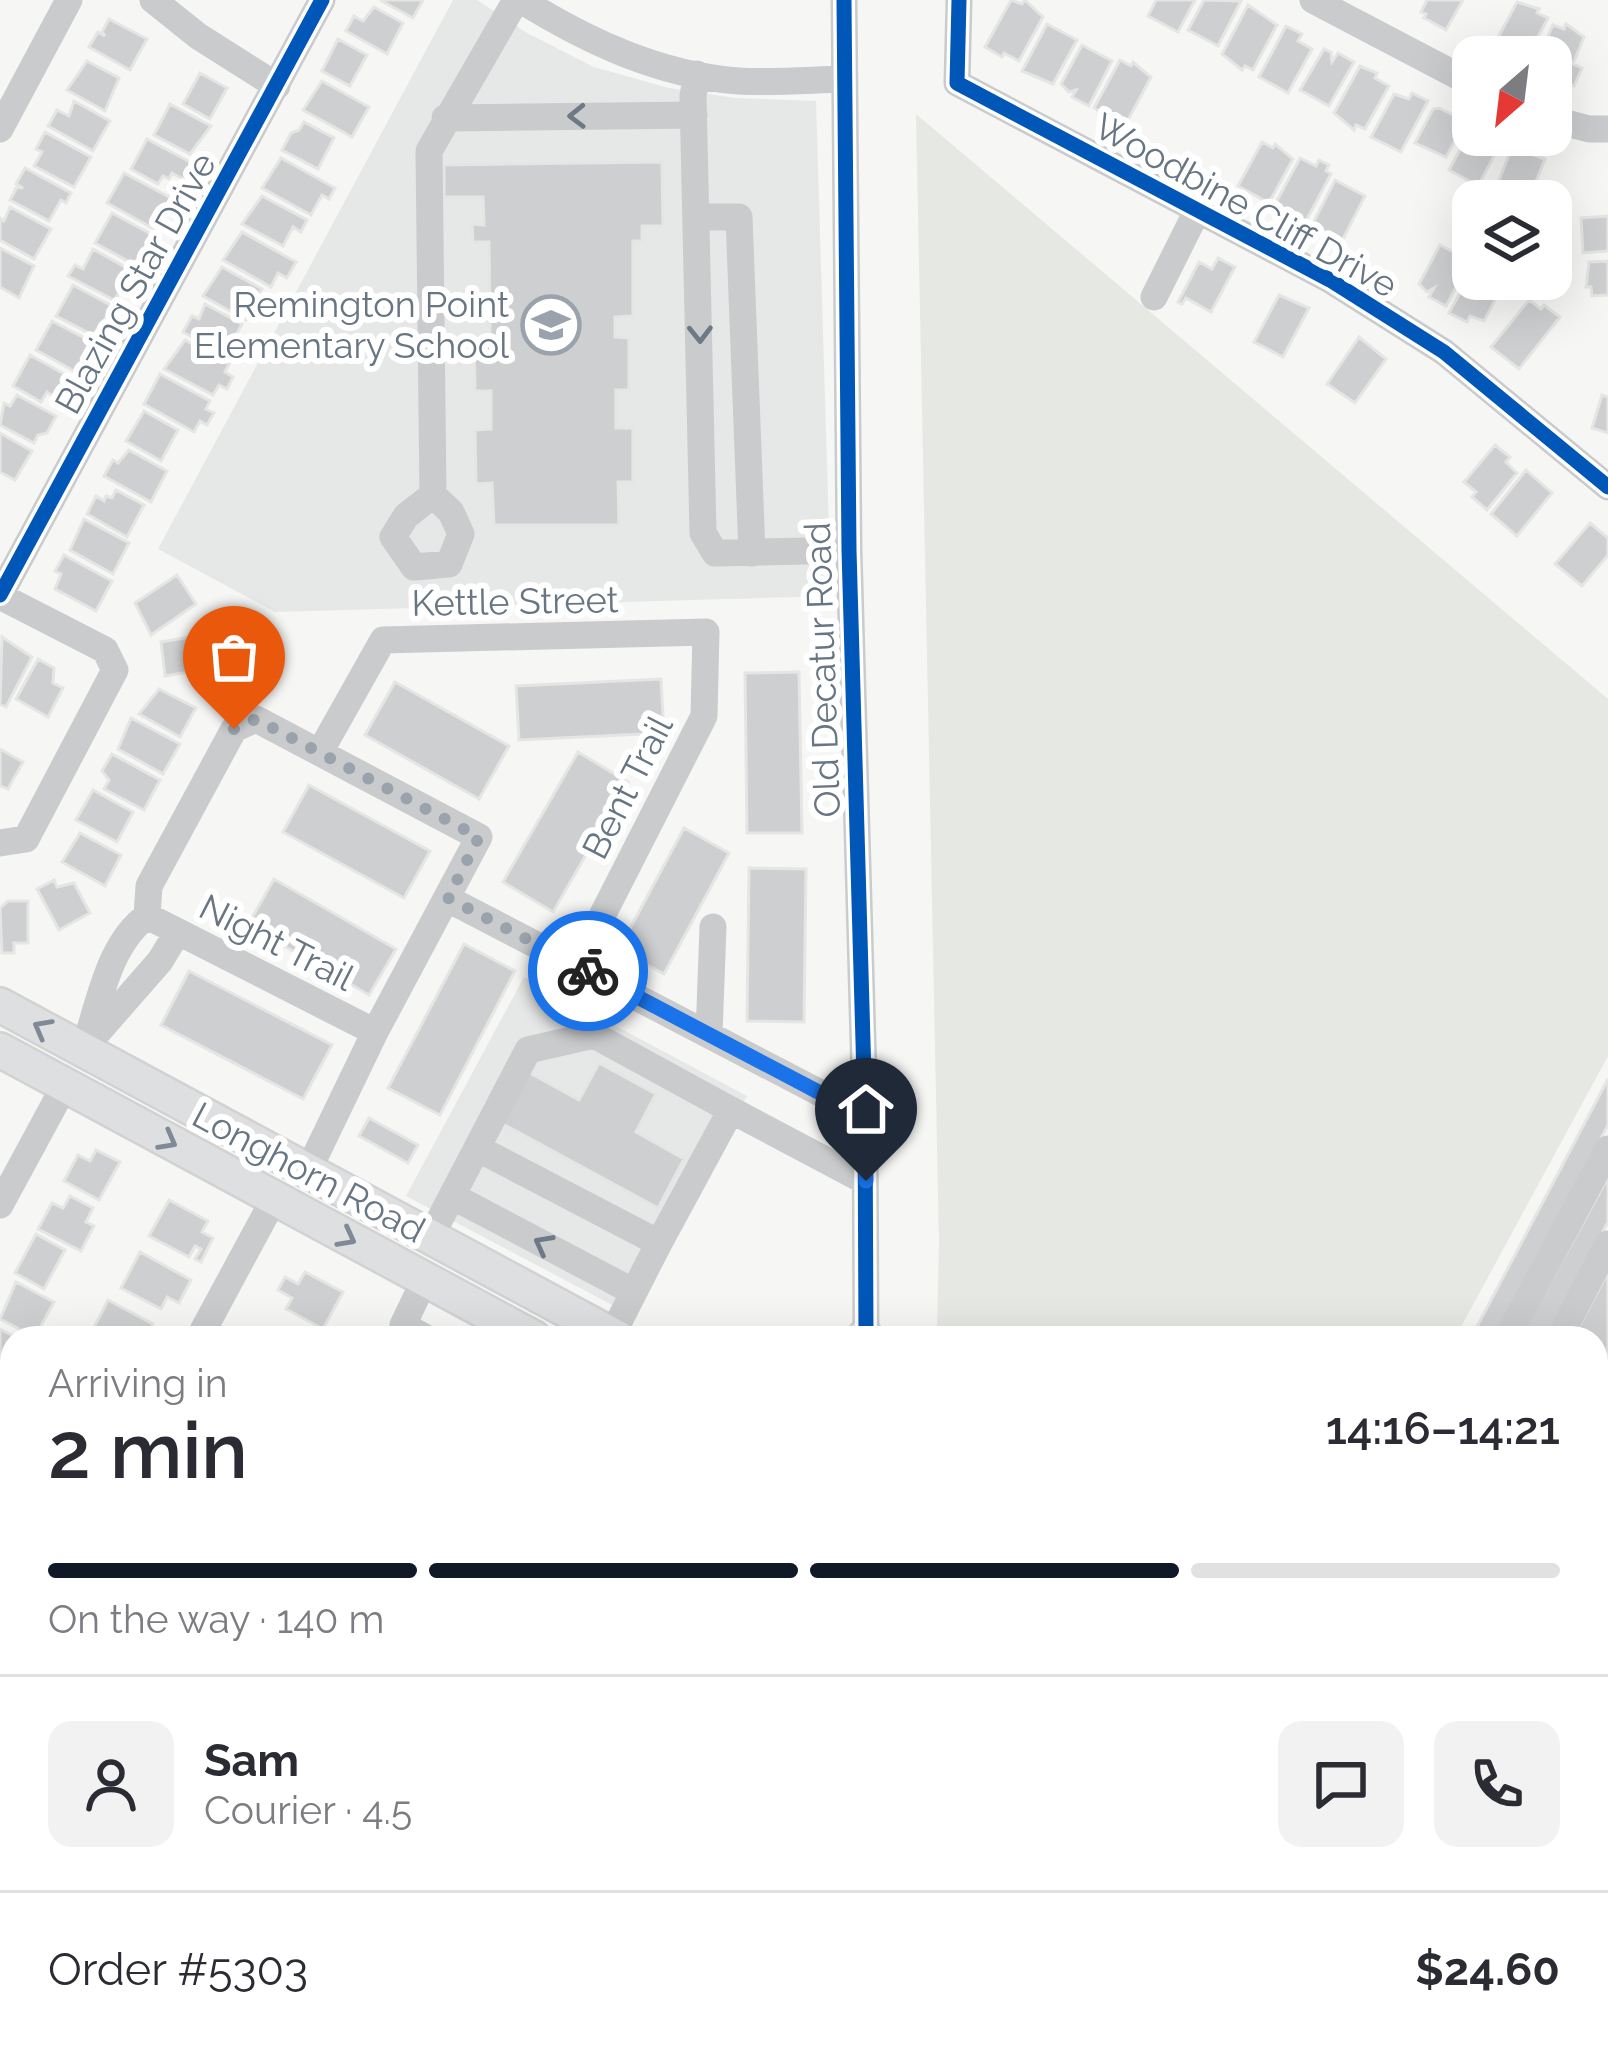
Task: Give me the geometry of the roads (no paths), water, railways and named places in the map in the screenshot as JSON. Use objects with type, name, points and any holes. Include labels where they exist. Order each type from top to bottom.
[{"type":"main road","name":"Longhorn Road","points":[[0,1005],[596,1326]]},
{"type":"main road","name":"Longhorn Road","points":[[0,1050],[512,1326]]},
{"type":"main road","points":[[65,1085],[83,1051]]},
{"type":"main road","points":[[418,1276],[430,1238]]},
{"type":"street","points":[[0,129],[69,0]]},
{"type":"street","points":[[153,0],[198,36],[277,86]]},
{"type":"street","name":"Blazing Star Drive","points":[[0,596],[322,0]]},
{"type":"street","points":[[433,495],[429,151],[518,0],[581,38],[664,68],[738,81],[842,79]]},
{"type":"street","name":"Old Decatur Road","points":[[844,0],[849,550],[865,1112],[865,1326]]},
{"type":"street","name":"Woodbine Cliff Drive","points":[[959,0],[957,83],[1330,280],[1444,352],[1608,487]]},
{"type":"street","points":[[1313,0],[1452,73]]},
{"type":"street","points":[[697,74],[703,532],[715,553],[849,550]]},
{"type":"street","points":[[445,118],[694,115]]},
{"type":"street","points":[[1572,125],[1608,129]]},
{"type":"street","points":[[1154,297],[1198,209]]},
{"type":"street","points":[[698,217],[739,217],[752,554]]},
{"type":"street","points":[[0,596],[105,650],[115,670],[26,839],[0,843]]},
{"type":"street","name":"Kettle Street","points":[[320,752],[383,640],[706,632]]},
{"type":"street","name":"Bent Trail","points":[[577,965],[704,716],[706,632]]},
{"type":"street","points":[[83,1051],[115,955],[125,935],[146,916],[149,886],[234,729],[256,719],[320,752],[479,837],[375,1032],[309,1169]]},
{"type":"street","points":[[448,898],[865,1112]]},
{"type":"street","name":"Night Trail","points":[[146,916],[375,1032]]},
{"type":"street","points":[[709,1034],[713,927]]},
{"type":"street","points":[[83,1051],[160,961],[177,933]]},
{"type":"street","points":[[430,1238],[528,1049],[594,1035],[866,1181]]},
{"type":"street","points":[[0,1205],[65,1085]]},
{"type":"street","points":[[619,1326],[731,1109]]},
{"type":"street","points":[[477,1148],[659,1243]]},
{"type":"street","points":[[1513,1326],[1608,1149]]},
{"type":"street","points":[[452,1196],[634,1292]]},
{"type":"street","points":[[205,1326],[274,1199]]},
{"type":"street","points":[[1564,1326],[1608,1244]]},
{"type":"street","points":[[405,1326],[418,1276]]},
{"type":"place","name":"Remington Point Elementary School","points":[[551,325]]}]
